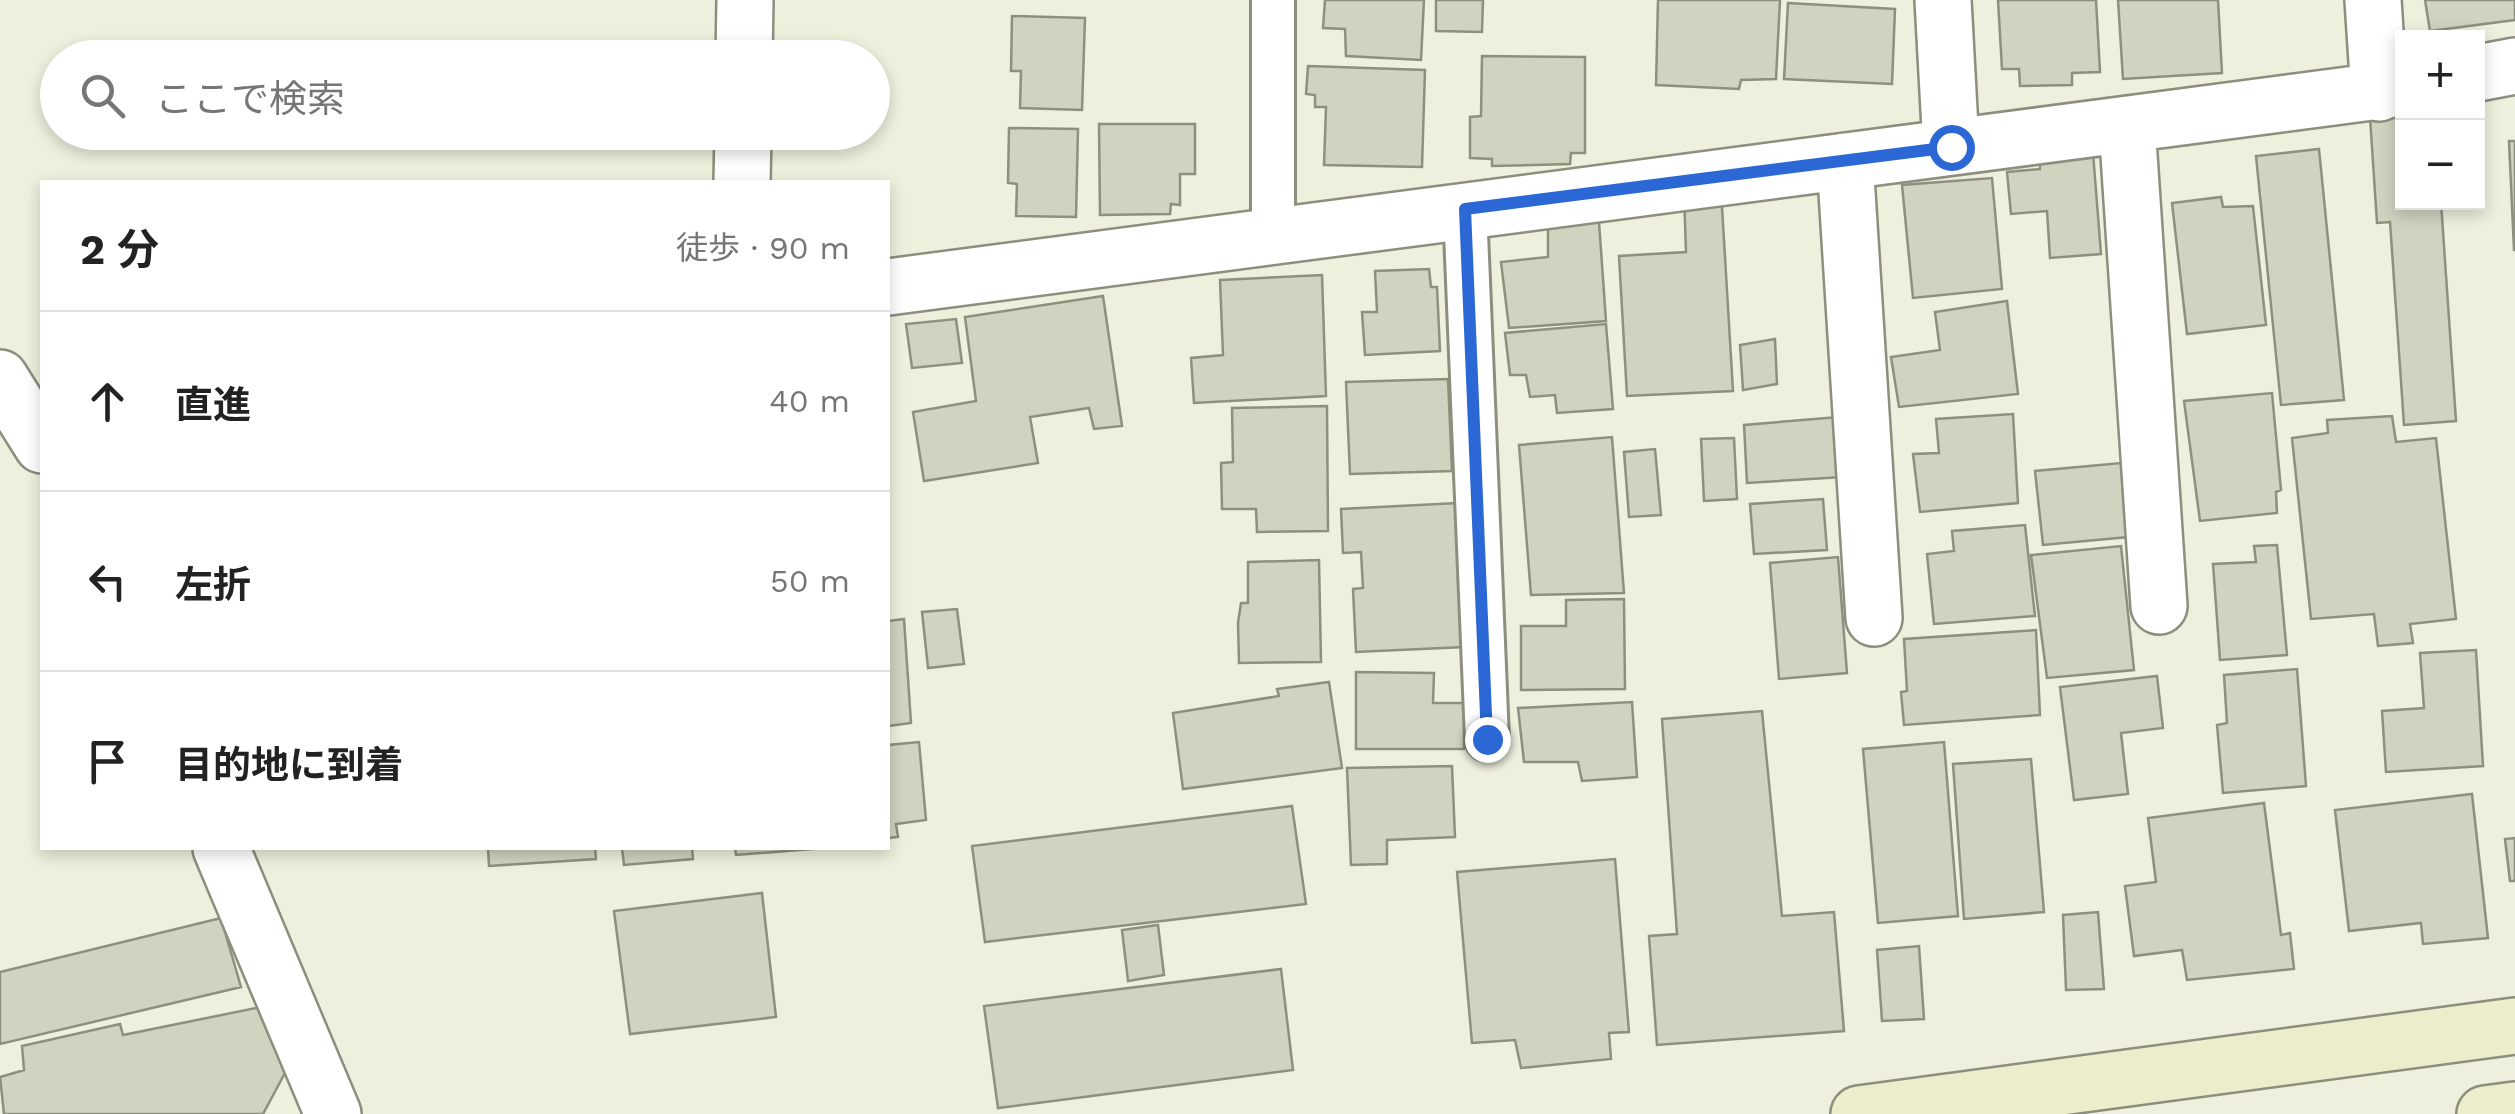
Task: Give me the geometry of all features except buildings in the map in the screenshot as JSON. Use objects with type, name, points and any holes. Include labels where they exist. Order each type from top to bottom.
[{"type":"street","points":[[745,40],[746,0]]},
{"type":"street","points":[[1943,0],[1951,147]]},
{"type":"street","points":[[890,287],[2391,91],[2373,0]]},
{"type":"street","points":[[2485,72],[2515,66]]},
{"type":"street","points":[[2127,125],[2158,606]]},
{"type":"street","points":[[742,180],[743,150]]},
{"type":"street","points":[[1844,161],[1874,618]]},
{"type":"street","points":[[0,378],[40,442]]},
{"type":"street","points":[[223,850],[333,1114]]},
{"type":"street","points":[[1859,1114],[2515,1026]]},
{"type":"street","points":[[2485,1114],[2515,1110]]},
{"type":"lane","points":[[1273,0],[1273,235]]},
{"type":"lane","points":[[1465,209],[1487,739]]},
{"type":"route","points":[[1487,739],[1465,209],[1951,147]]}]
